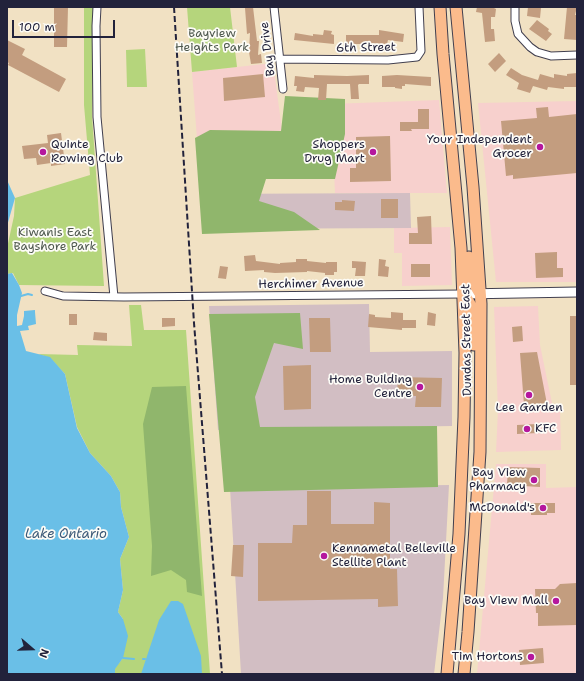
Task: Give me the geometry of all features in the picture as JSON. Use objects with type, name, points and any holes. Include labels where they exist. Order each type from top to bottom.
[{"type":"main road","name":"Dundas Street East","points":[[440,7],[459,223],[465,359],[464,424],[459,534],[447,674]]},
{"type":"main road","name":"Dundas Street East","points":[[456,7],[472,180],[480,293],[481,374],[480,452],[464,674]]},
{"type":"main road","points":[[459,223],[466,238],[472,280],[474,286],[480,293]]},
{"type":"main road","points":[[463,294],[470,304],[475,356],[481,374]]},
{"type":"street","points":[[97,7],[97,117],[114,297]]},
{"type":"street","name":"Bay Drive","points":[[274,7],[283,89]]},
{"type":"street","name":"6th Street","points":[[280,59],[388,60],[416,57],[421,51],[419,7]]},
{"type":"street","points":[[515,7],[515,21],[518,34],[530,47],[537,52],[551,56],[577,56]]},
{"type":"street","name":"Herchimer Avenue","points":[[45,291],[63,296],[114,297],[577,292]]},
{"type":"shaded area","points":[[273,63],[283,137],[197,139],[192,72]]},
{"type":"shaded area","points":[[439,100],[447,193],[335,193],[331,104]]},
{"type":"shaded area","points":[[577,101],[577,282],[496,282],[478,103]]},
{"type":"shaded area","points":[[410,193],[411,228],[204,229],[201,194]]},
{"type":"shaded area","points":[[450,227],[452,285],[402,286],[402,253],[394,253],[394,228]]},
{"type":"shaded area","points":[[369,304],[370,352],[452,351],[452,426],[218,430],[209,306]]},
{"type":"shaded area","points":[[538,306],[540,345],[553,408],[560,408],[561,450],[496,452],[498,410],[494,307]]},
{"type":"shaded area","name":"Bay View Mall","points":[[496,464],[546,464],[546,488],[577,487],[577,674],[477,674]]},
{"type":"shaded area","points":[[449,485],[443,598],[434,674],[241,674],[230,488]]},
{"type":"green space","name":"Kiwanis East Bayshore Park","points":[[84,7],[93,7],[92,116],[104,286],[19,285],[13,273],[7,274],[7,248],[14,216],[15,198],[90,175],[84,105]]},
{"type":"green space","name":"Bayview Heights Park","points":[[187,7],[230,7],[237,67],[192,72]]},
{"type":"green space","points":[[145,49],[147,87],[127,87],[126,50]]},
{"type":"green space","points":[[285,96],[345,99],[345,134],[335,179],[266,179],[259,201],[294,212],[320,230],[202,234],[195,138],[210,130],[281,131]]},
{"type":"green space","points":[[129,305],[141,305],[144,330],[186,330],[210,674],[115,674],[114,669],[123,658],[123,619],[118,612],[123,590],[120,559],[129,537],[121,507],[120,492],[111,476],[90,453],[77,427],[65,374],[50,358],[38,354],[78,355],[77,345],[132,346]]},
{"type":"green space","points":[[300,313],[303,349],[274,343],[255,397],[260,427],[437,426],[438,487],[224,492],[209,314]]},
{"type":"green space","points":[[186,386],[202,596],[187,592],[186,580],[171,570],[151,576],[152,546],[143,424],[152,387]]},
{"type":"water","points":[[7,180],[15,198],[7,226]]},
{"type":"water","name":"Lake Ontario","points":[[12,273],[22,293],[17,315],[17,326],[22,325],[24,311],[35,310],[36,324],[28,326],[29,330],[20,331],[26,351],[50,357],[65,374],[77,428],[90,453],[111,476],[120,492],[121,507],[129,537],[120,559],[123,590],[118,612],[123,619],[128,636],[123,658],[115,669],[115,674],[7,674],[7,274]]},
{"type":"water","points":[[171,601],[178,601],[183,604],[201,656],[202,674],[141,674],[159,620]]},
{"type":"building","points":[[54,7],[68,7],[67,47],[54,47]]},
{"type":"building","points":[[253,7],[257,41],[259,41],[258,55],[261,54],[262,63],[251,64],[249,52],[250,33],[247,34],[245,8]]},
{"type":"building","points":[[477,7],[494,7],[496,9],[495,17],[491,17],[491,29],[494,29],[495,41],[485,42],[482,13],[476,12]]},
{"type":"building","points":[[528,7],[541,8],[540,18],[527,16]]},
{"type":"building","points":[[567,7],[577,7],[575,15],[577,15],[577,40],[564,39]]},
{"type":"building","points":[[537,20],[549,29],[548,31],[552,34],[546,41],[529,29]]},
{"type":"building","points":[[324,30],[332,31],[331,34],[334,35],[334,44],[294,40],[295,33],[313,36],[313,34],[323,35]]},
{"type":"building","points":[[379,30],[404,34],[403,42],[388,40],[387,44],[346,44],[346,35],[379,35]]},
{"type":"building","points":[[7,40],[25,49],[22,55],[66,79],[59,92],[8,65]]},
{"type":"building","points":[[499,53],[506,61],[495,72],[488,64]]},
{"type":"building","points":[[511,68],[522,75],[538,80],[540,74],[554,78],[554,74],[567,76],[567,74],[577,73],[577,87],[564,87],[564,89],[548,87],[547,90],[533,86],[530,93],[517,89],[519,83],[506,75]]},
{"type":"building","points":[[263,74],[265,97],[224,101],[223,78]]},
{"type":"building","points":[[314,75],[369,75],[369,84],[358,85],[359,99],[351,99],[350,84],[327,84],[326,100],[318,100],[319,88],[305,87],[304,92],[296,91],[297,86],[294,86],[295,76],[314,78]]},
{"type":"building","points":[[397,75],[431,77],[431,86],[405,84],[405,86],[402,86],[402,89],[395,87],[382,87],[382,76]]},
{"type":"building","name":"Your Independent Grocer","points":[[548,107],[549,117],[577,114],[577,173],[513,179],[513,175],[506,176],[501,121],[537,118],[536,108]]},
{"type":"building","points":[[418,109],[429,109],[429,129],[411,129],[412,131],[400,131],[400,122],[418,122]]},
{"type":"building","name":"Quinte Rowing Club","points":[[61,133],[65,164],[51,166],[51,163],[37,165],[36,158],[24,159],[22,146],[48,143],[47,135]]},
{"type":"building","name":"Shoppers Drug Mart","points":[[390,136],[391,181],[350,182],[350,168],[356,168],[356,137]]},
{"type":"building","points":[[381,199],[398,199],[398,218],[381,218]]},
{"type":"building","points":[[342,200],[355,201],[354,211],[335,210],[335,202],[342,202]]},
{"type":"building","points":[[431,216],[432,244],[409,244],[409,233],[418,233],[417,217]]},
{"type":"building","points":[[557,252],[557,268],[563,268],[563,277],[536,278],[535,253]]},
{"type":"building","points":[[255,255],[256,261],[280,264],[296,262],[296,259],[307,259],[307,261],[326,263],[337,262],[337,272],[334,272],[334,275],[325,275],[325,273],[307,271],[275,273],[264,272],[264,270],[245,271],[244,256]]},
{"type":"building","points":[[379,259],[386,260],[385,266],[389,267],[388,277],[378,276]]},
{"type":"building","points":[[352,261],[366,262],[365,276],[355,276],[356,268],[352,268]]},
{"type":"building","points":[[411,264],[430,264],[430,277],[411,277]]},
{"type":"building","points":[[220,266],[228,267],[226,279],[218,278]]},
{"type":"building","points":[[391,312],[403,313],[403,320],[416,320],[416,328],[402,328],[402,330],[368,327],[369,314],[375,315],[375,317],[391,318]]},
{"type":"building","points":[[428,312],[436,314],[435,326],[427,325]]},
{"type":"building","points":[[69,314],[77,314],[77,325],[69,325]]},
{"type":"building","points":[[570,316],[577,316],[577,385],[570,385]]},
{"type":"building","points":[[162,318],[175,318],[175,326],[162,327]]},
{"type":"building","points":[[309,318],[330,318],[331,352],[310,352]]},
{"type":"building","points":[[522,326],[523,341],[513,342],[512,327]]},
{"type":"building","points":[[94,332],[107,333],[107,341],[93,340]]},
{"type":"building","points":[[537,352],[547,404],[524,405],[520,353]]},
{"type":"building","points":[[311,365],[311,409],[284,410],[283,366]]},
{"type":"building","name":"Home Building Centre","points":[[398,377],[442,378],[441,407],[415,407],[416,396],[397,396]]},
{"type":"building","name":"KFC","points":[[537,424],[538,433],[517,434],[517,425]]},
{"type":"building","points":[[508,467],[540,468],[540,487],[507,485]]},
{"type":"building","name":"Kennametal Belleville Stellite Plant","points":[[307,491],[331,491],[331,524],[374,524],[374,502],[390,503],[390,569],[397,569],[398,606],[378,607],[378,599],[258,601],[258,543],[292,543],[293,525],[307,525]]},
{"type":"building","name":"McDonald's","points":[[531,503],[555,503],[555,513],[547,513],[547,515],[531,515]]},
{"type":"building","points":[[233,545],[244,545],[243,577],[231,576]]},
{"type":"building","name":"Bay View Mall","points":[[577,583],[577,625],[538,626],[535,589],[555,589],[560,584]]},
{"type":"building","name":"Tim Hortons","points":[[543,648],[544,663],[520,665],[519,650]]},
{"type":"waterway","points":[[21,296],[28,294],[32,295]]},
{"type":"waterway","points":[[123,658],[134,659]]},
{"type":"railway","points":[[174,7],[194,323],[222,674]]},
{"type":"place","name":"Your Independent Grocer","points":[[540,147]]},
{"type":"place","name":"Quinte Rowing Club","points":[[43,152]]},
{"type":"place","name":"Shoppers Drug Mart","points":[[373,152]]},
{"type":"place","name":"Home Building Centre","points":[[420,387]]},
{"type":"place","name":"Lee Garden","points":[[529,395]]},
{"type":"place","name":"KFC","points":[[527,429]]},
{"type":"place","name":"Bay View Pharmacy","points":[[534,480]]},
{"type":"place","name":"McDonald's","points":[[543,508]]},
{"type":"place","name":"Kennametal Belleville Stellite Plant","points":[[324,556]]},
{"type":"place","name":"Bay View Mall","points":[[556,601]]},
{"type":"place","name":"Tim Hortons","points":[[531,657]]}]
